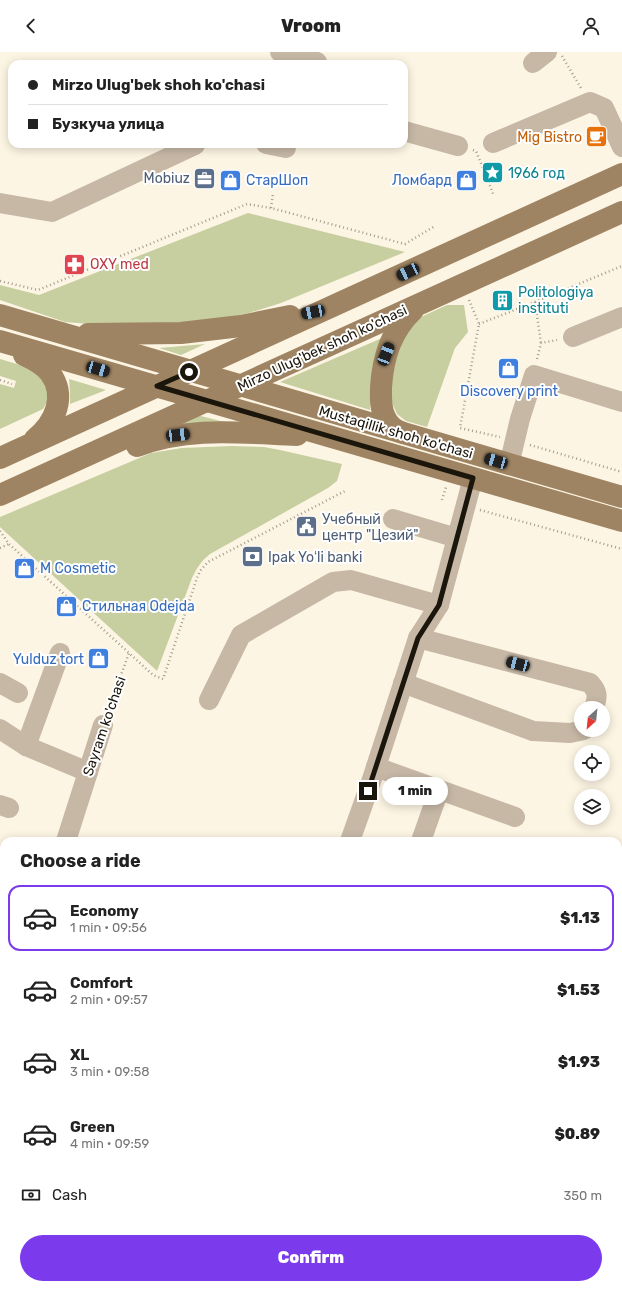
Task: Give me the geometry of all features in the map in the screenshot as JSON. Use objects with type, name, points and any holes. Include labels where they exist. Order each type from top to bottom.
[{"type":"main road","points":[[0,458],[622,174]]},
{"type":"main road","name":"Mirzo Ulug'bek shoh ko'chasi","points":[[0,495],[622,212]]},
{"type":"main road","points":[[404,434],[396,430],[385,418],[381,396],[382,369],[395,332],[406,316],[418,305]]},
{"type":"main road","points":[[61,334],[115,335],[181,333],[241,326],[327,309]]},
{"type":"main road","name":"Mustaqillik shoh ko'chasi","points":[[0,315],[189,372],[622,497]]},
{"type":"main road","points":[[0,342],[28,357],[46,369],[52,376],[58,390],[58,400],[54,417],[45,431],[29,445]]},
{"type":"main road","name":"Mustaqillik shoh ko'chasi","points":[[0,342],[622,521]]},
{"type":"main road","points":[[0,504],[16,499],[122,452],[165,437],[210,432],[332,437]]},
{"type":"street","points":[[291,56],[317,59]]},
{"type":"street","points":[[493,143],[590,102],[604,108],[622,147]]},
{"type":"street","points":[[408,132],[458,146]]},
{"type":"street","points":[[0,204],[52,212],[189,148]]},
{"type":"street","points":[[573,337],[622,317]]},
{"type":"street","points":[[509,465],[534,375],[622,402]]},
{"type":"street","points":[[351,837],[418,638],[439,605],[473,478]]},
{"type":"street","points":[[393,519],[457,538]]},
{"type":"street","points":[[209,700],[241,635],[333,582],[351,580],[439,605]]},
{"type":"street","points":[[418,638],[590,683],[596,690],[596,701]]},
{"type":"street","points":[[26,746],[60,653]]},
{"type":"street","points":[[0,682],[18,693]]},
{"type":"street","points":[[403,683],[533,731],[574,732]]},
{"type":"street","name":"Sayram ko'chasi","points":[[67,837],[104,725]]},
{"type":"street","points":[[0,729],[26,746],[88,772]]},
{"type":"street","points":[[376,767],[514,817]]},
{"type":"street","points":[[422,837],[439,790]]},
{"type":"path","points":[[559,52],[590,102]]},
{"type":"path","points":[[458,146],[476,150],[494,196]]},
{"type":"path","points":[[271,208],[273,194]]},
{"type":"path","points":[[0,281],[38,290],[247,204],[271,208],[405,244],[435,226]]},
{"type":"path","points":[[479,324],[622,266]]},
{"type":"path","points":[[462,284],[479,324],[460,428],[515,440],[622,472]]},
{"type":"path","points":[[534,375],[541,343],[535,302]]},
{"type":"path","points":[[541,343],[573,337]]},
{"type":"path","points":[[0,380],[12,384]]},
{"type":"path","points":[[442,500],[447,482]]},
{"type":"path","name":"Sayram ko'chasi","points":[[104,725],[129,653],[153,675],[163,679],[195,582],[200,571],[205,565],[211,560],[347,490]]},
{"type":"path","points":[[478,510],[622,548]]},
{"type":"path","points":[[0,531],[9,544],[129,653]]},
{"type":"path","points":[[0,548],[9,544]]},
{"type":"green space","points":[[248,213],[405,252],[281,303],[249,313],[216,320],[177,324],[102,325],[65,322],[0,300],[0,285],[39,295]]},
{"type":"green space","points":[[447,305],[464,305],[468,332],[455,348],[427,427],[406,421],[397,414],[392,403],[390,376],[395,358],[410,322]]},
{"type":"green space","points":[[382,338],[370,394],[370,410],[280,382]]},
{"type":"green space","points":[[205,344],[181,355],[159,348]]},
{"type":"green space","points":[[0,359],[38,372],[48,392],[47,402],[43,409],[0,429],[0,384],[14,388],[16,381],[0,376]]},
{"type":"green space","points":[[69,379],[106,390],[70,404]]},
{"type":"green space","points":[[197,415],[236,425],[166,432]]},
{"type":"green space","points":[[231,446],[264,447],[342,464],[337,481],[328,488],[210,554],[204,559],[192,578],[157,671],[0,527],[0,517],[151,453],[182,448]]},
{"type":"place","name":"Mig Bistro","points":[[597,137]]},
{"type":"place","name":"1966 год","points":[[493,173]]},
{"type":"place","name":"Mobiuz","points":[[205,178]]},
{"type":"place","name":"СтарШоп","points":[[231,180]]},
{"type":"place","name":"Ломбард","points":[[467,180]]},
{"type":"place","name":"OXY med","points":[[74,264]]},
{"type":"place","name":"Politologiya instituti","points":[[502,300]]},
{"type":"place","name":"Discovery print","points":[[509,369]]},
{"type":"place","name":"Учебный центр \"Цезий\"","points":[[307,527]]},
{"type":"place","name":"Ipak Yoʻli banki","points":[[252,557]]},
{"type":"place","name":"M Cosmetic","points":[[25,568]]},
{"type":"place","name":"Стильная Odejda","points":[[67,606]]},
{"type":"place","name":"Yulduz tort","points":[[99,659]]},
{"type":"route","points":[[189,372],[157,386],[473,478],[439,605],[418,638],[368,791]]}]
